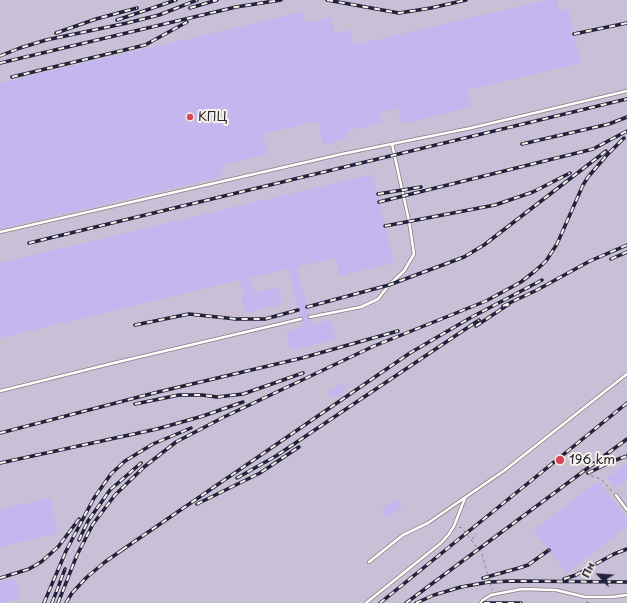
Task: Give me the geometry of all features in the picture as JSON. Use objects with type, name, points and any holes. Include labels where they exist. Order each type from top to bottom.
[{"type":"lane","points":[[0,232],[342,154],[486,124],[627,91]]},
{"type":"lane","points":[[310,317],[361,307],[378,299],[389,285],[404,271],[414,254],[409,221],[392,144]]},
{"type":"lane","points":[[0,391],[301,319]]},
{"type":"lane","points":[[369,562],[403,535],[428,523],[505,470],[627,374]]},
{"type":"lane","points":[[616,495],[627,510]]},
{"type":"lane","points":[[366,603],[440,543],[454,526],[465,497]]},
{"type":"lane","points":[[481,603],[493,594],[522,589],[540,588],[585,597],[612,597],[627,595]]},
{"type":"path","points":[[573,460],[587,474],[601,480],[616,495]]},
{"type":"path","points":[[454,526],[462,528],[482,554],[493,594]]},
{"type":"path","points":[[472,540],[478,534]]},
{"type":"path","points":[[583,601],[590,603]]},
{"type":"shaded area","points":[[0,0],[627,0],[627,603],[0,603]]},
{"type":"building","name":"КПЦ","points":[[547,0],[557,0],[559,11],[568,9],[581,63],[468,90],[472,107],[401,124],[398,108],[380,113],[382,123],[346,131],[348,139],[323,145],[318,121],[263,134],[268,154],[221,165],[223,176],[0,229],[0,83],[302,12],[305,23],[331,17],[335,34],[351,30],[354,45]]},
{"type":"building","points":[[373,174],[394,263],[340,276],[336,258],[297,267],[312,325],[331,320],[336,339],[291,350],[286,331],[303,327],[288,269],[250,278],[254,293],[278,287],[282,304],[245,313],[241,296],[244,295],[240,280],[0,338],[0,263]]},
{"type":"building","points":[[342,383],[346,388],[341,392],[342,395],[339,398],[336,395],[331,399],[328,393]]},
{"type":"building","points":[[626,463],[627,480],[616,488],[607,478]]},
{"type":"building","points":[[598,481],[627,518],[627,526],[567,573],[534,531]]},
{"type":"building","points":[[50,498],[58,533],[0,547],[0,509]]},
{"type":"building","points":[[397,499],[403,506],[386,518],[381,510]]},
{"type":"building","points":[[15,579],[20,598],[0,603],[0,583]]},
{"type":"railway","points":[[117,20],[176,0]]},
{"type":"railway","points":[[0,56],[46,40],[159,15],[197,0]]},
{"type":"railway","points":[[190,8],[217,0]]},
{"type":"railway","points":[[0,63],[236,7],[281,0]]},
{"type":"railway","points":[[327,0],[399,13],[466,0]]},
{"type":"railway","points":[[56,33],[96,19],[137,8]]},
{"type":"railway","points":[[12,77],[145,45],[187,22]]},
{"type":"railway","points":[[574,34],[627,23]]},
{"type":"railway","points":[[29,243],[627,99]]},
{"type":"railway","points":[[522,144],[609,124],[627,117]]},
{"type":"railway","points":[[379,202],[593,149],[627,131]]},
{"type":"railway","points":[[58,603],[77,555],[93,524],[115,495],[144,467],[176,442],[224,417],[374,346],[486,301],[521,282],[546,261],[557,244],[588,177],[624,138]]},
{"type":"railway","points":[[307,307],[389,285],[464,257],[484,245],[606,151]]},
{"type":"railway","points":[[385,226],[495,205],[533,192],[570,173]]},
{"type":"railway","points":[[378,194],[421,187]]},
{"type":"railway","points":[[503,306],[537,290],[590,261],[627,245]]},
{"type":"railway","points":[[611,259],[627,252]]},
{"type":"railway","points":[[122,550],[410,353],[470,318],[542,280]]},
{"type":"railway","points":[[476,326],[509,304]]},
{"type":"railway","points":[[135,325],[189,314],[236,319],[265,319],[298,310]]},
{"type":"railway","points":[[237,478],[276,456],[479,320]]},
{"type":"railway","points":[[0,433],[158,392],[302,358],[398,331]]},
{"type":"railway","points":[[135,404],[179,395],[202,395],[217,397],[243,394],[303,373]]},
{"type":"railway","points":[[0,463],[157,429],[203,416],[243,402]]},
{"type":"railway","points":[[380,603],[627,403]]},
{"type":"railway","points":[[44,603],[66,551],[94,498],[111,474],[125,461],[153,444],[191,428]]},
{"type":"railway","points":[[406,603],[627,439]]},
{"type":"railway","points":[[197,504],[260,473],[299,447]]},
{"type":"railway","points":[[588,473],[627,456]]},
{"type":"railway","points":[[79,540],[88,521],[110,490],[141,463]]},
{"type":"railway","points":[[0,578],[29,569],[41,562],[58,547],[79,519]]},
{"type":"railway","points":[[66,603],[72,593],[87,577],[125,548]]},
{"type":"railway","points":[[564,579],[576,575],[614,554],[627,549]]},
{"type":"railway","points":[[483,578],[528,565],[549,550]]},
{"type":"railway","points":[[52,603],[65,569]]},
{"type":"railway","points":[[416,603],[434,595],[461,587],[489,582],[627,582]]},
{"type":"railway","points":[[484,603],[521,603]]},
{"type":"place","name":"КПЦ","points":[[190,117]]},
{"type":"place","name":"196 km","points":[[560,460]]}]
